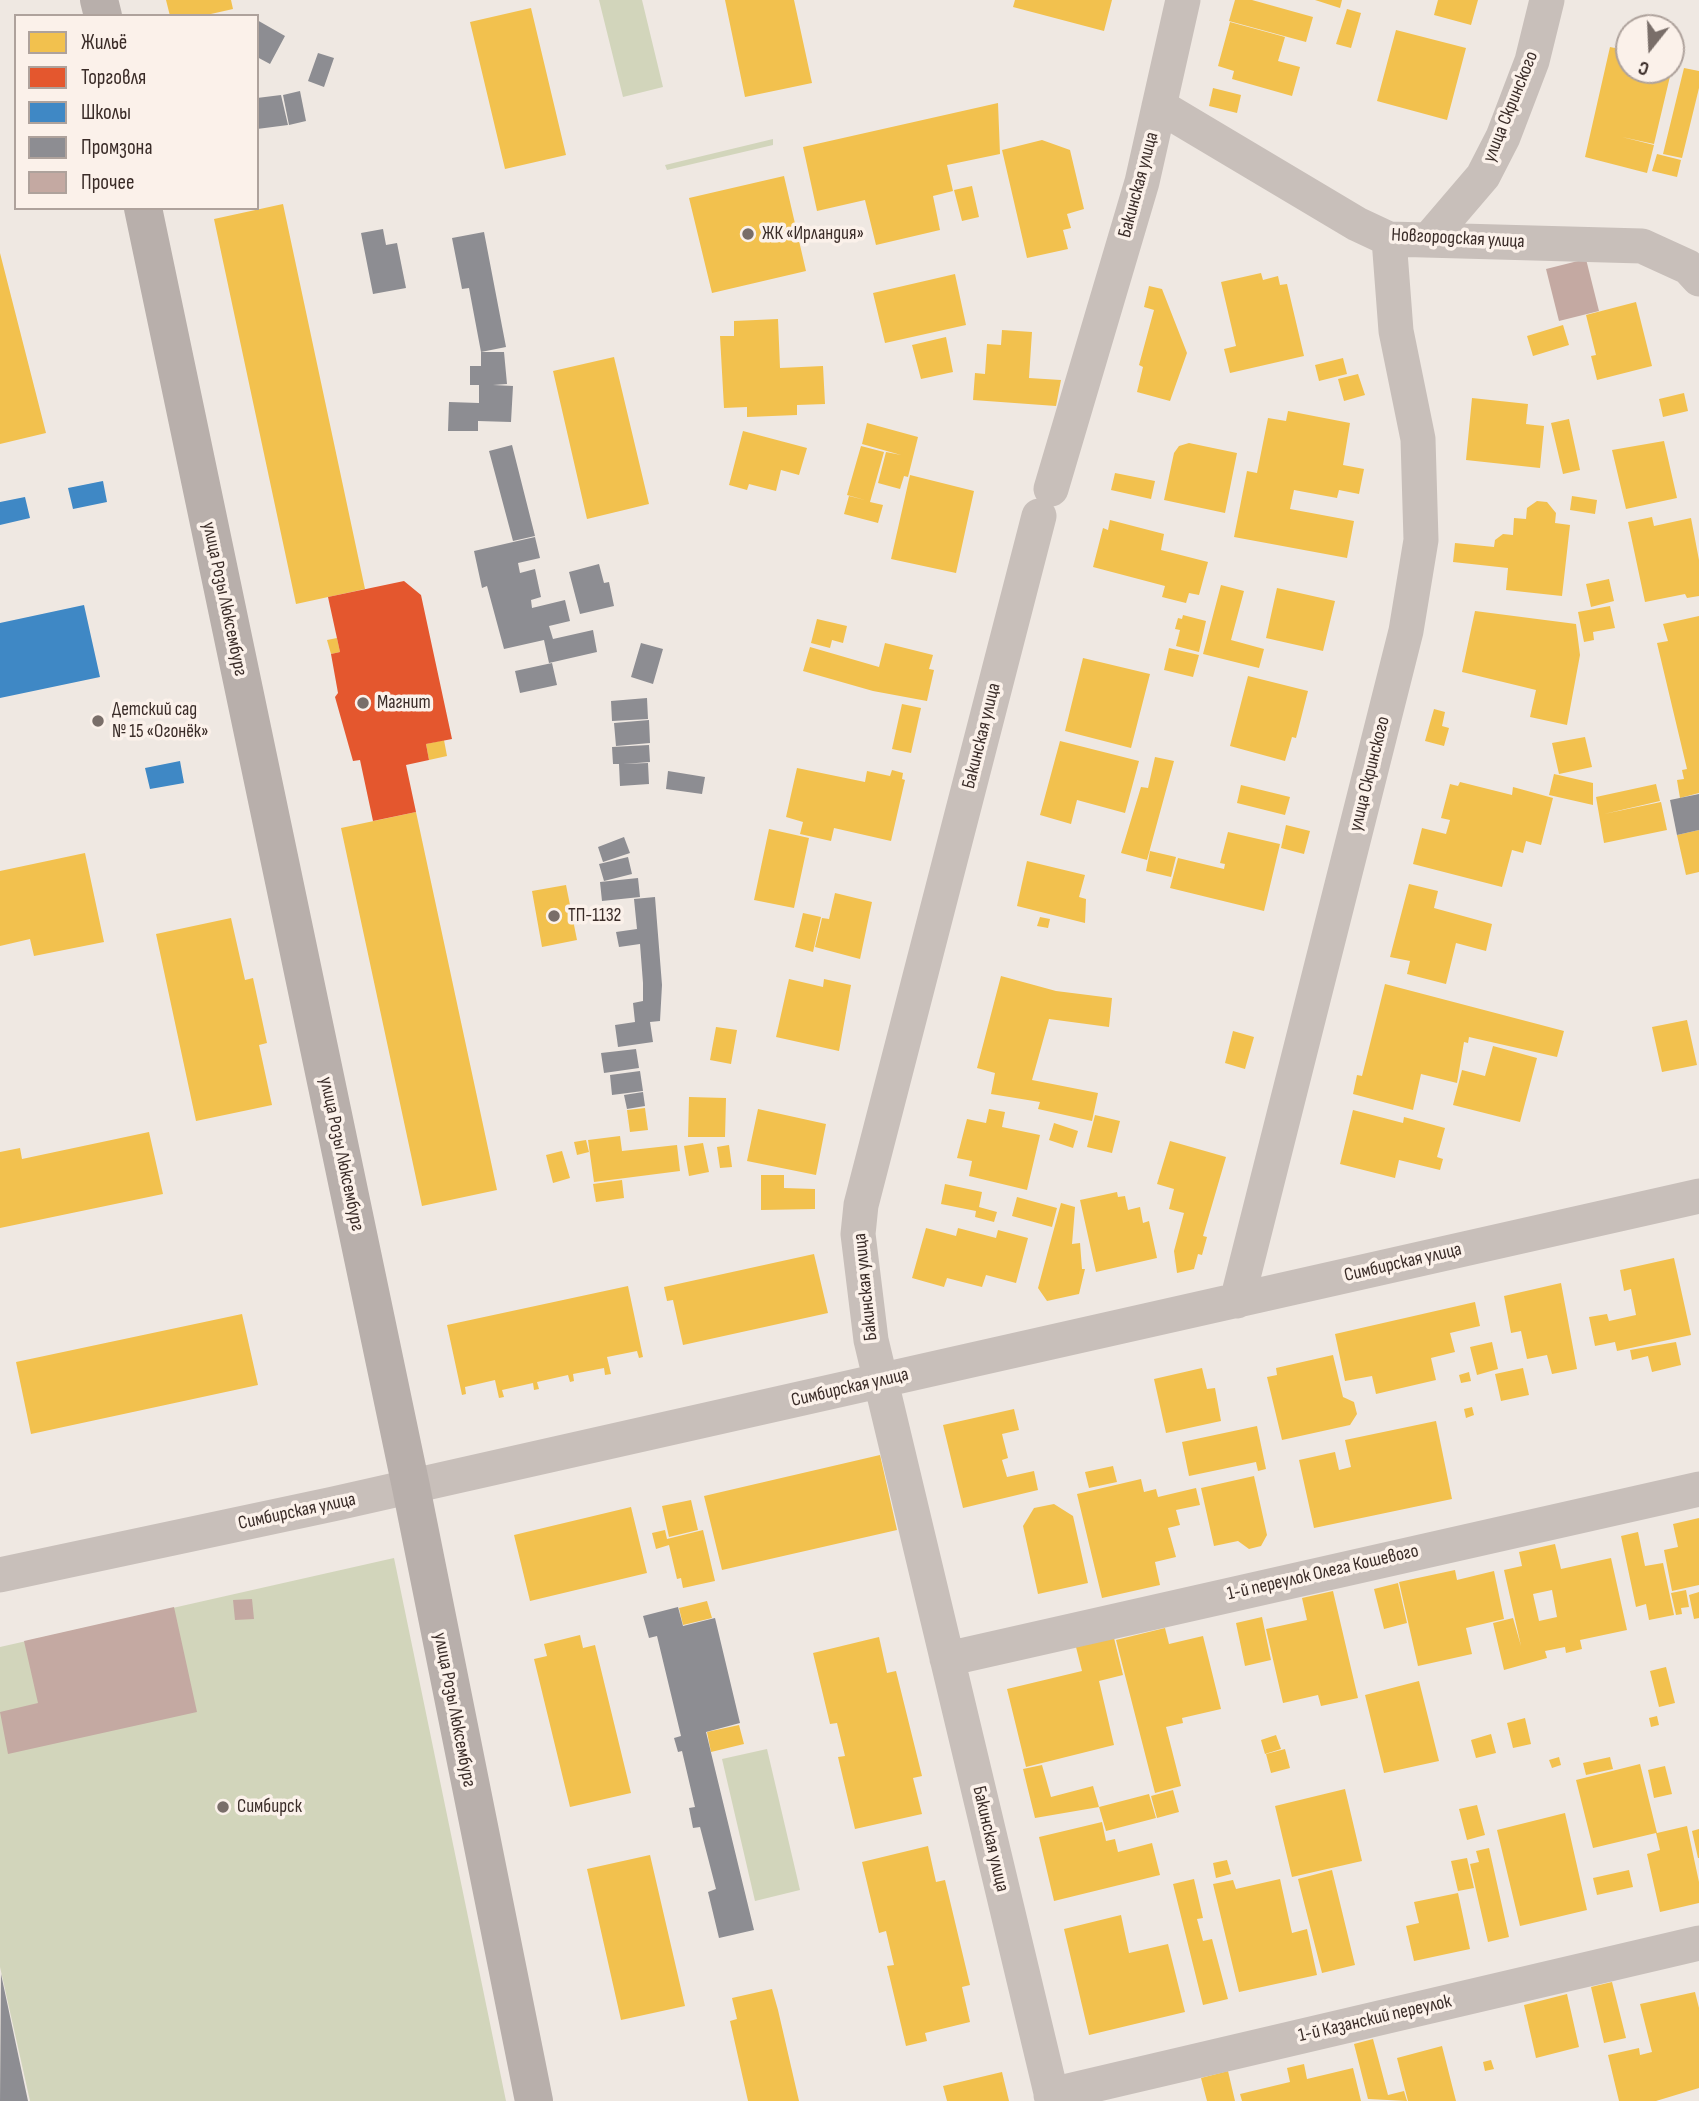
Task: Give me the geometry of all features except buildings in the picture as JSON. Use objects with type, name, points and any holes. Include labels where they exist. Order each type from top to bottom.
[{"type":"main road","name":"улица Розы Люксембург","points":[[143,210],[411,1487],[534,2101]]},
{"type":"street","name":"Бакинская улица","points":[[1052,2098],[871,1340],[860,1269],[858,1234],[861,1205],[1045,502],[1142,182],[1183,0]]},
{"type":"street","name":"улица Скринского","points":[[1430,238],[1483,176],[1503,137],[1532,61],[1547,0]]},
{"type":"street","name":"Новгородская улица","points":[[1159,106],[1357,224],[1389,239],[1430,238],[1642,246],[1688,267],[1699,278]]},
{"type":"street","name":"улица Скринского","points":[[1237,1301],[1406,631],[1421,540],[1418,439],[1396,331],[1389,239]]},
{"type":"street","name":"Симбирская улица","points":[[0,1575],[411,1487],[1699,1196]]},
{"type":"street","name":"1-й переулок Олега Кошевого","points":[[947,1659],[1699,1489]]},
{"type":"street","name":"1-й Казанский переулок","points":[[1052,2098],[1699,1943]]},
{"type":"green space","points":[[599,0],[642,0],[663,87],[623,97]]},
{"type":"green space","points":[[773,139],[773,145],[667,170],[665,165]]},
{"type":"green space","name":"Симбирск","points":[[394,1558],[506,2101],[30,2101],[0,1967],[0,1647]]},
{"type":"green space","points":[[767,1749],[800,1890],[755,1901],[722,1759]]},
{"type":"place","name":"ЖК «Ирландия»","points":[[748,234]]},
{"type":"place","name":"Магнит","points":[[363,703]]},
{"type":"place","name":"Детский сад № 15 «Огонёк»","points":[[98,721]]},
{"type":"place","name":"ТП-1132","points":[[554,916]]},
{"type":"place","name":"Симбирск","points":[[223,1807]]}]
